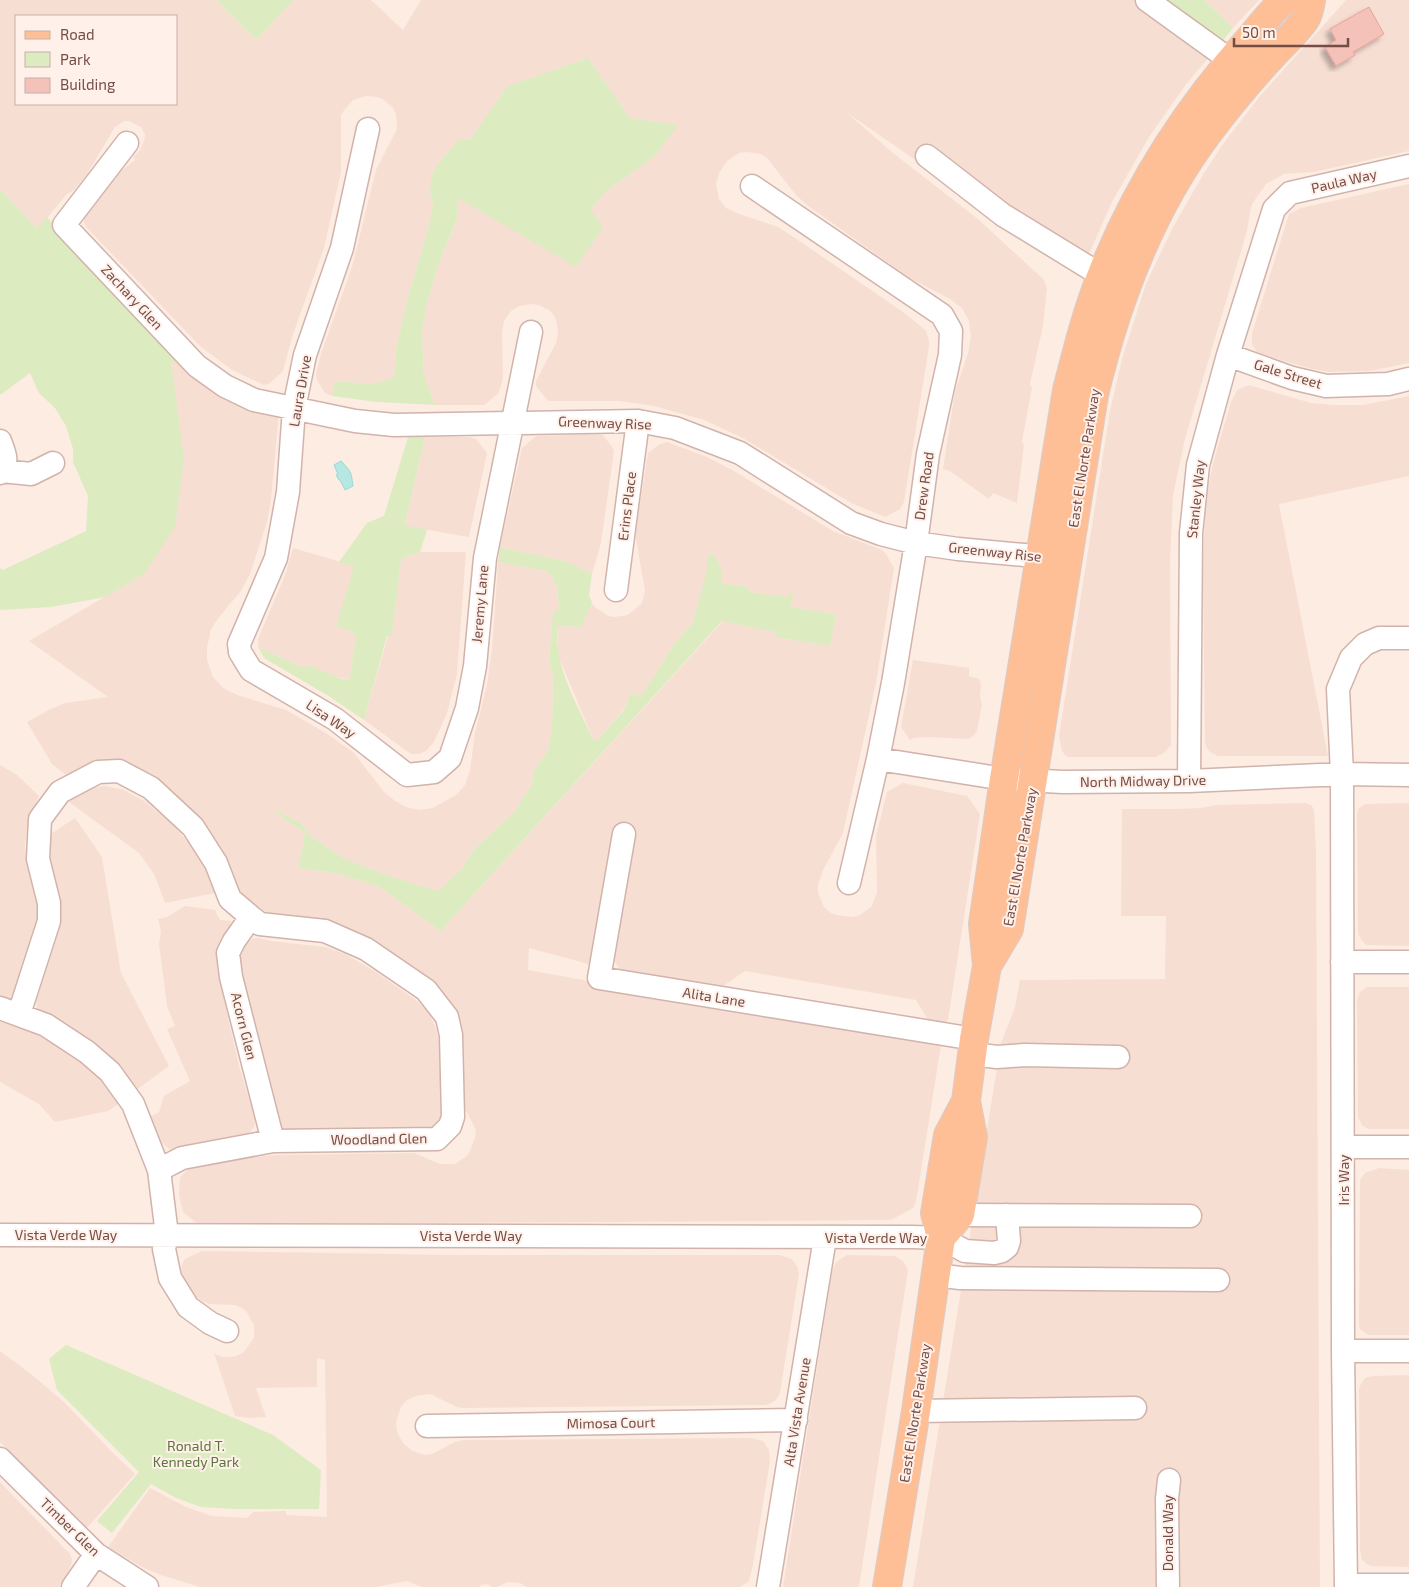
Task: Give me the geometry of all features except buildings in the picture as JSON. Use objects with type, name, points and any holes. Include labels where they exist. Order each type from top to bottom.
[{"type":"main road","name":"East El Norte Parkway","points":[[960,1215],[973,1137],[966,1101],[973,1046],[987,966],[983,924],[1004,779],[1067,390],[1081,337],[1101,275],[1121,228],[1151,173],[1187,114],[1230,60],[1284,0]]},
{"type":"main road","name":"East El Norte Parkway","points":[[987,966],[1009,930],[1096,386],[1103,354],[1121,299],[1141,249],[1170,192],[1206,134],[1246,85],[1306,18],[1311,0]]},
{"type":"main road","name":"East El Norte Parkway","points":[[887,1587],[916,1411],[941,1238],[935,1213],[948,1135],[966,1101]]},
{"type":"main road","points":[[941,1238],[960,1215]]},
{"type":"street","points":[[1147,0],[1230,60]]},
{"type":"street","name":"Laura Drive","points":[[240,652],[239,644],[276,558],[288,492],[294,408],[305,355],[342,248],[368,129]]},
{"type":"street","name":"Zachary Glen","points":[[127,143],[64,225],[197,366],[226,386],[254,400],[294,408]]},
{"type":"street","points":[[927,156],[1003,215],[1101,275]]},
{"type":"street","name":"Paula Way","points":[[1281,200],[1290,193],[1409,166]]},
{"type":"street","name":"Drew Road","points":[[752,186],[942,315],[951,331],[950,356],[928,454],[916,543],[893,683],[878,759],[849,883]]},
{"type":"street","name":"Stanley Way","points":[[1189,781],[1192,524],[1198,465],[1228,355],[1274,209],[1281,200]]},
{"type":"street","name":"Jeremy Lane","points":[[428,773],[434,772],[450,758],[467,708],[475,666],[484,558],[531,332]]},
{"type":"street","name":"Gale Street","points":[[1228,355],[1292,378],[1326,386],[1388,384],[1409,379]]},
{"type":"street","name":"Greenway Rise","points":[[294,408],[355,421],[394,425],[638,421],[676,428],[740,453],[851,523],[881,534],[916,543],[958,549],[1068,560]]},
{"type":"street","name":"Erins Place","points":[[616,590],[638,421]]},
{"type":"street","points":[[0,441],[6,456],[5,466],[1,472],[31,474],[54,463]]},
{"type":"street","name":"Iris Way","points":[[1346,1586],[1342,774],[1338,689],[1351,658],[1365,644],[1379,638],[1409,638]]},
{"type":"street","name":"Lisa Way","points":[[240,652],[252,670],[335,719],[407,774],[428,773]]},
{"type":"street","name":"North Midway Drive","points":[[878,759],[1004,779],[1063,782],[1189,781],[1342,774],[1409,775]]},
{"type":"street","name":"Woodland Glen","points":[[9,1011],[49,920],[49,903],[38,859],[40,819],[60,792],[98,772],[119,772],[151,788],[193,827],[216,863],[230,899],[260,924],[325,932],[366,949],[426,990],[447,1017],[451,1035],[454,1116],[450,1126],[437,1139],[273,1141],[182,1158],[159,1170]]},
{"type":"street","name":"Alita Lane","points":[[624,834],[599,978],[973,1046]]},
{"type":"street","name":"Acorn Glen","points":[[251,917],[228,953],[231,977],[273,1141]]},
{"type":"street","points":[[1342,962],[1409,962]]},
{"type":"street","points":[[9,1011],[46,1025],[87,1052],[110,1072],[134,1104],[159,1170],[167,1235],[164,1249],[170,1278],[188,1307],[210,1323],[227,1331]]},
{"type":"street","points":[[973,1046],[997,1056],[1118,1058]]},
{"type":"street","points":[[1344,1147],[1409,1147]]},
{"type":"street","points":[[960,1215],[1190,1216]]},
{"type":"street","points":[[941,1238],[964,1251],[994,1253],[1002,1251],[1007,1247],[1009,1241],[1007,1215]]},
{"type":"street","name":"Vista Verde Way","points":[[0,1235],[941,1238]]},
{"type":"street","name":"Alta Vista Avenue","points":[[768,1587],[825,1238]]},
{"type":"street","points":[[936,1275],[960,1278],[1218,1280]]},
{"type":"street","points":[[1344,1351],[1409,1351]]},
{"type":"street","points":[[916,1411],[1135,1408]]},
{"type":"street","name":"Mimosa Court","points":[[427,1426],[796,1420]]},
{"type":"street","name":"Timber Glen","points":[[0,1459],[96,1554],[146,1587]]},
{"type":"street","name":"Donald Way","points":[[1168,1587],[1167,1499],[1169,1480]]},
{"type":"street","points":[[73,1587],[96,1554]]},
{"type":"street","points":[[1346,1586],[1409,1584]]},
{"type":"shaded area","points":[[0,0],[216,0],[256,40],[294,0],[371,0],[403,30],[421,0],[1158,0],[1220,44],[1187,83],[1149,137],[1112,202],[1080,274],[846,112],[893,153],[978,219],[1044,280],[1047,288],[1043,326],[1030,384],[1032,388],[1022,441],[1024,445],[1017,503],[993,493],[989,499],[950,471],[943,469],[955,392],[968,353],[971,337],[969,321],[962,308],[950,299],[908,277],[807,205],[796,195],[767,158],[760,154],[739,153],[727,161],[719,173],[716,184],[719,199],[726,208],[778,227],[906,314],[926,331],[929,347],[904,502],[900,509],[885,517],[851,503],[741,437],[704,420],[654,406],[619,401],[548,401],[536,386],[536,381],[556,343],[558,334],[554,315],[539,305],[520,306],[511,311],[504,321],[502,332],[503,378],[499,393],[484,405],[435,405],[424,375],[422,332],[427,303],[439,263],[457,220],[458,197],[591,209],[606,191],[654,157],[677,125],[630,118],[588,58],[507,86],[470,140],[459,139],[438,164],[431,178],[430,192],[433,205],[407,301],[396,350],[394,378],[372,384],[336,381],[332,396],[325,393],[317,380],[316,374],[321,354],[352,267],[376,170],[397,129],[396,114],[393,108],[377,97],[366,96],[353,100],[341,116],[341,172],[324,248],[293,334],[283,371],[269,384],[264,385],[232,370],[201,347],[86,227],[84,213],[106,183],[135,160],[133,157],[140,150],[144,141],[145,135],[141,127],[129,121],[124,121],[115,127],[87,174],[74,190],[66,195],[38,229],[0,189]]},
{"type":"shaded area","points":[[1204,0],[1259,0],[1233,28]]},
{"type":"shaded area","points":[[1346,0],[1409,0],[1409,151],[1314,172],[1284,174],[1266,184],[1254,201],[1251,207],[1247,231],[1185,439],[1173,495],[1170,564],[1171,745],[1165,752],[1156,757],[1069,757],[1062,751],[1059,736],[1110,411],[1122,359],[1146,284],[1173,227],[1223,144],[1260,96]]},
{"type":"shaded area","points":[[1409,184],[1409,363],[1370,371],[1329,372],[1308,368],[1256,351],[1252,344],[1252,333],[1289,214],[1301,208]]},
{"type":"shaded area","points":[[171,359],[206,386],[279,412],[271,500],[267,522],[250,574],[241,591],[211,629],[207,648],[207,660],[213,677],[223,688],[237,695],[286,710],[326,733],[354,753],[384,792],[395,801],[406,807],[419,810],[433,808],[456,795],[465,785],[470,771],[475,733],[487,685],[492,649],[498,562],[546,571],[552,577],[557,587],[559,610],[552,622],[549,662],[553,677],[552,727],[548,750],[533,772],[532,784],[515,811],[474,849],[462,869],[438,891],[381,873],[345,859],[312,837],[299,821],[274,809],[273,811],[305,833],[298,868],[335,873],[378,886],[442,932],[446,925],[723,621],[776,632],[775,637],[830,646],[836,614],[791,607],[794,593],[786,597],[750,592],[748,587],[720,583],[721,568],[713,553],[707,558],[708,571],[693,622],[674,644],[642,695],[630,694],[624,709],[596,741],[593,739],[558,655],[558,626],[581,627],[592,603],[608,616],[614,617],[628,615],[642,603],[645,591],[636,529],[648,453],[660,444],[667,442],[707,457],[734,471],[833,531],[882,550],[886,554],[894,568],[876,683],[843,833],[823,870],[818,885],[818,893],[824,907],[837,915],[853,917],[860,915],[871,907],[877,893],[876,836],[887,792],[903,783],[967,796],[980,814],[948,1020],[945,1023],[930,1023],[916,1000],[745,971],[720,988],[634,977],[620,970],[614,960],[614,950],[592,965],[529,948],[528,970],[941,1045],[916,1202],[913,1208],[891,1220],[612,1222],[204,1224],[195,1222],[183,1212],[179,1195],[180,1178],[187,1170],[204,1165],[276,1155],[414,1153],[440,1164],[455,1164],[467,1156],[475,1138],[476,1130],[464,1107],[461,1035],[446,998],[267,916],[242,898],[206,829],[87,765],[66,775],[52,764],[27,722],[65,703],[108,697],[29,641],[144,574]]},
{"type":"shaded area","points":[[1249,385],[1311,403],[1334,405],[1363,405],[1409,396],[1409,476],[1279,504],[1328,756],[1218,756],[1210,752],[1206,747],[1203,575],[1205,506],[1213,463],[1231,402],[1237,390]]},
{"type":"shaded area","points":[[603,435],[614,451],[601,543],[592,574],[568,562],[500,547],[522,448],[536,436]]},
{"type":"shaded area","points":[[425,437],[469,437],[476,439],[487,453],[469,537],[405,526]]},
{"type":"shaded area","points":[[293,548],[355,566],[336,626],[352,632],[356,637],[349,680],[302,667],[258,647],[258,639],[285,575]]},
{"type":"shaded area","points":[[420,552],[466,552],[457,674],[447,713],[434,742],[426,751],[419,754],[411,754],[364,720],[388,636],[392,636],[401,559]]},
{"type":"shaded area","points":[[913,660],[969,668],[969,676],[979,679],[982,705],[977,731],[973,736],[968,739],[929,737],[910,740],[901,727]]},
{"type":"shaded area","points":[[0,765],[17,775],[39,796],[29,820],[25,844],[26,858],[37,906],[38,921],[16,995],[9,1001],[0,1001]]},
{"type":"shaded area","points":[[105,786],[124,790],[144,801],[170,822],[193,848],[205,867],[215,893],[165,903],[154,874],[139,853],[69,802],[82,790]]},
{"type":"shaded area","points":[[1306,803],[1312,806],[1314,810],[1316,852],[1320,1587],[913,1587],[1001,1043],[1015,1007],[1020,980],[1165,979],[1166,916],[1121,916],[1122,809],[1179,809],[1216,805]]},
{"type":"shaded area","points":[[1409,803],[1409,946],[1367,945],[1358,934],[1357,813],[1359,808],[1365,804]]},
{"type":"shaded area","points":[[75,818],[102,857],[121,973],[169,1066],[135,1091],[41,1013],[37,1007],[36,1002],[59,931],[59,905],[50,868],[46,837]]},
{"type":"shaded area","points":[[185,906],[215,910],[220,920],[231,921],[229,930],[219,949],[217,969],[239,1066],[255,1125],[249,1134],[244,1136],[212,1141],[177,1150],[169,1149],[162,1143],[150,1117],[159,1112],[164,1096],[190,1081],[167,1029],[175,1026],[167,1006],[159,944],[161,931],[158,919],[167,917]]},
{"type":"shaded area","points":[[258,938],[325,947],[345,954],[376,972],[428,1011],[436,1028],[440,1046],[442,1119],[437,1128],[282,1131],[240,972],[240,955],[243,948],[252,939]]},
{"type":"shaded area","points":[[1367,987],[1409,987],[1409,1129],[1368,1129],[1362,1125],[1358,1117],[1357,1000],[1360,992]]},
{"type":"shaded area","points":[[0,1022],[25,1029],[48,1039],[84,1063],[109,1088],[120,1103],[108,1111],[55,1122],[39,1104],[0,1082]]},
{"type":"shaded area","points":[[1379,1168],[1409,1170],[1409,1335],[1368,1335],[1360,1329],[1359,1325],[1360,1180],[1365,1173]]},
{"type":"shaded area","points":[[202,1251],[449,1255],[779,1255],[792,1259],[798,1268],[799,1274],[780,1393],[776,1400],[767,1405],[463,1408],[430,1394],[416,1396],[407,1400],[401,1407],[396,1422],[397,1432],[403,1443],[412,1451],[425,1455],[432,1454],[463,1440],[751,1438],[763,1441],[769,1450],[770,1461],[749,1581],[740,1587],[527,1587],[520,1583],[508,1582],[497,1587],[487,1584],[480,1587],[422,1587],[407,1581],[376,1587],[200,1587],[142,1567],[108,1547],[150,1488],[186,1507],[212,1516],[247,1518],[253,1512],[286,1511],[286,1515],[327,1517],[325,1360],[317,1358],[317,1387],[256,1388],[266,1417],[250,1418],[235,1416],[214,1353],[222,1357],[228,1357],[243,1353],[254,1338],[254,1325],[246,1311],[240,1307],[210,1304],[193,1295],[186,1287],[181,1270],[182,1264],[185,1259]]},
{"type":"shaded area","points":[[847,1255],[895,1256],[903,1261],[908,1270],[859,1587],[783,1587],[832,1272],[836,1262]]},
{"type":"shaded area","points":[[0,1351],[64,1402],[135,1474],[86,1529],[0,1442]]},
{"type":"shaded area","points":[[1409,1375],[1409,1567],[1370,1566],[1362,1560],[1360,1550],[1359,1388],[1367,1377]]},
{"type":"shaded area","points":[[0,1482],[70,1554],[71,1566],[59,1587],[0,1587]]},
{"type":"green space","points":[[216,0],[294,0],[256,40]]},
{"type":"green space","points":[[1158,0],[1204,0],[1233,28],[1220,44]]},
{"type":"green space","points":[[588,58],[630,118],[678,125],[654,157],[606,191],[591,209],[603,228],[576,267],[458,198],[457,219],[439,263],[427,303],[422,332],[424,375],[435,405],[377,402],[332,396],[335,381],[372,384],[394,378],[396,350],[407,301],[433,206],[430,192],[431,177],[438,164],[459,139],[470,140],[507,86]]},
{"type":"green space","points":[[0,189],[37,228],[47,217],[207,386],[171,360],[184,459],[175,527],[144,574],[105,597],[51,607],[0,610],[0,568],[3,570],[86,531],[88,496],[73,462],[73,449],[66,426],[55,408],[39,393],[30,373],[0,395]]},
{"type":"green space","points":[[408,437],[425,437],[405,525],[427,530],[420,552],[401,559],[392,636],[387,636],[364,720],[327,695],[264,658],[258,647],[302,667],[311,666],[349,680],[356,637],[352,632],[336,626],[354,567],[339,562],[367,523],[384,516]]},
{"type":"green space","points":[[500,547],[568,562],[592,574],[589,595],[592,603],[581,627],[558,626],[557,641],[559,655],[568,684],[593,739],[596,741],[624,710],[630,694],[642,695],[674,644],[693,622],[707,571],[707,558],[713,553],[721,568],[721,583],[748,587],[750,592],[786,597],[794,591],[791,607],[836,614],[830,646],[775,637],[775,632],[722,621],[446,925],[442,932],[378,886],[335,873],[298,868],[305,833],[273,811],[274,809],[299,821],[312,837],[345,859],[381,873],[438,891],[462,869],[474,849],[515,811],[532,784],[533,772],[548,750],[552,727],[553,677],[549,662],[552,622],[555,609],[559,609],[557,587],[552,577],[546,571],[498,562]]},
{"type":"green space","name":"Ronald T. Kennedy Park","points":[[66,1345],[273,1435],[321,1470],[319,1509],[201,1507],[176,1498],[151,1484],[112,1533],[97,1521],[139,1472],[57,1390],[49,1359]]},
{"type":"water","points":[[341,461],[350,472],[353,486],[345,490],[336,475],[338,474],[334,465]]}]
